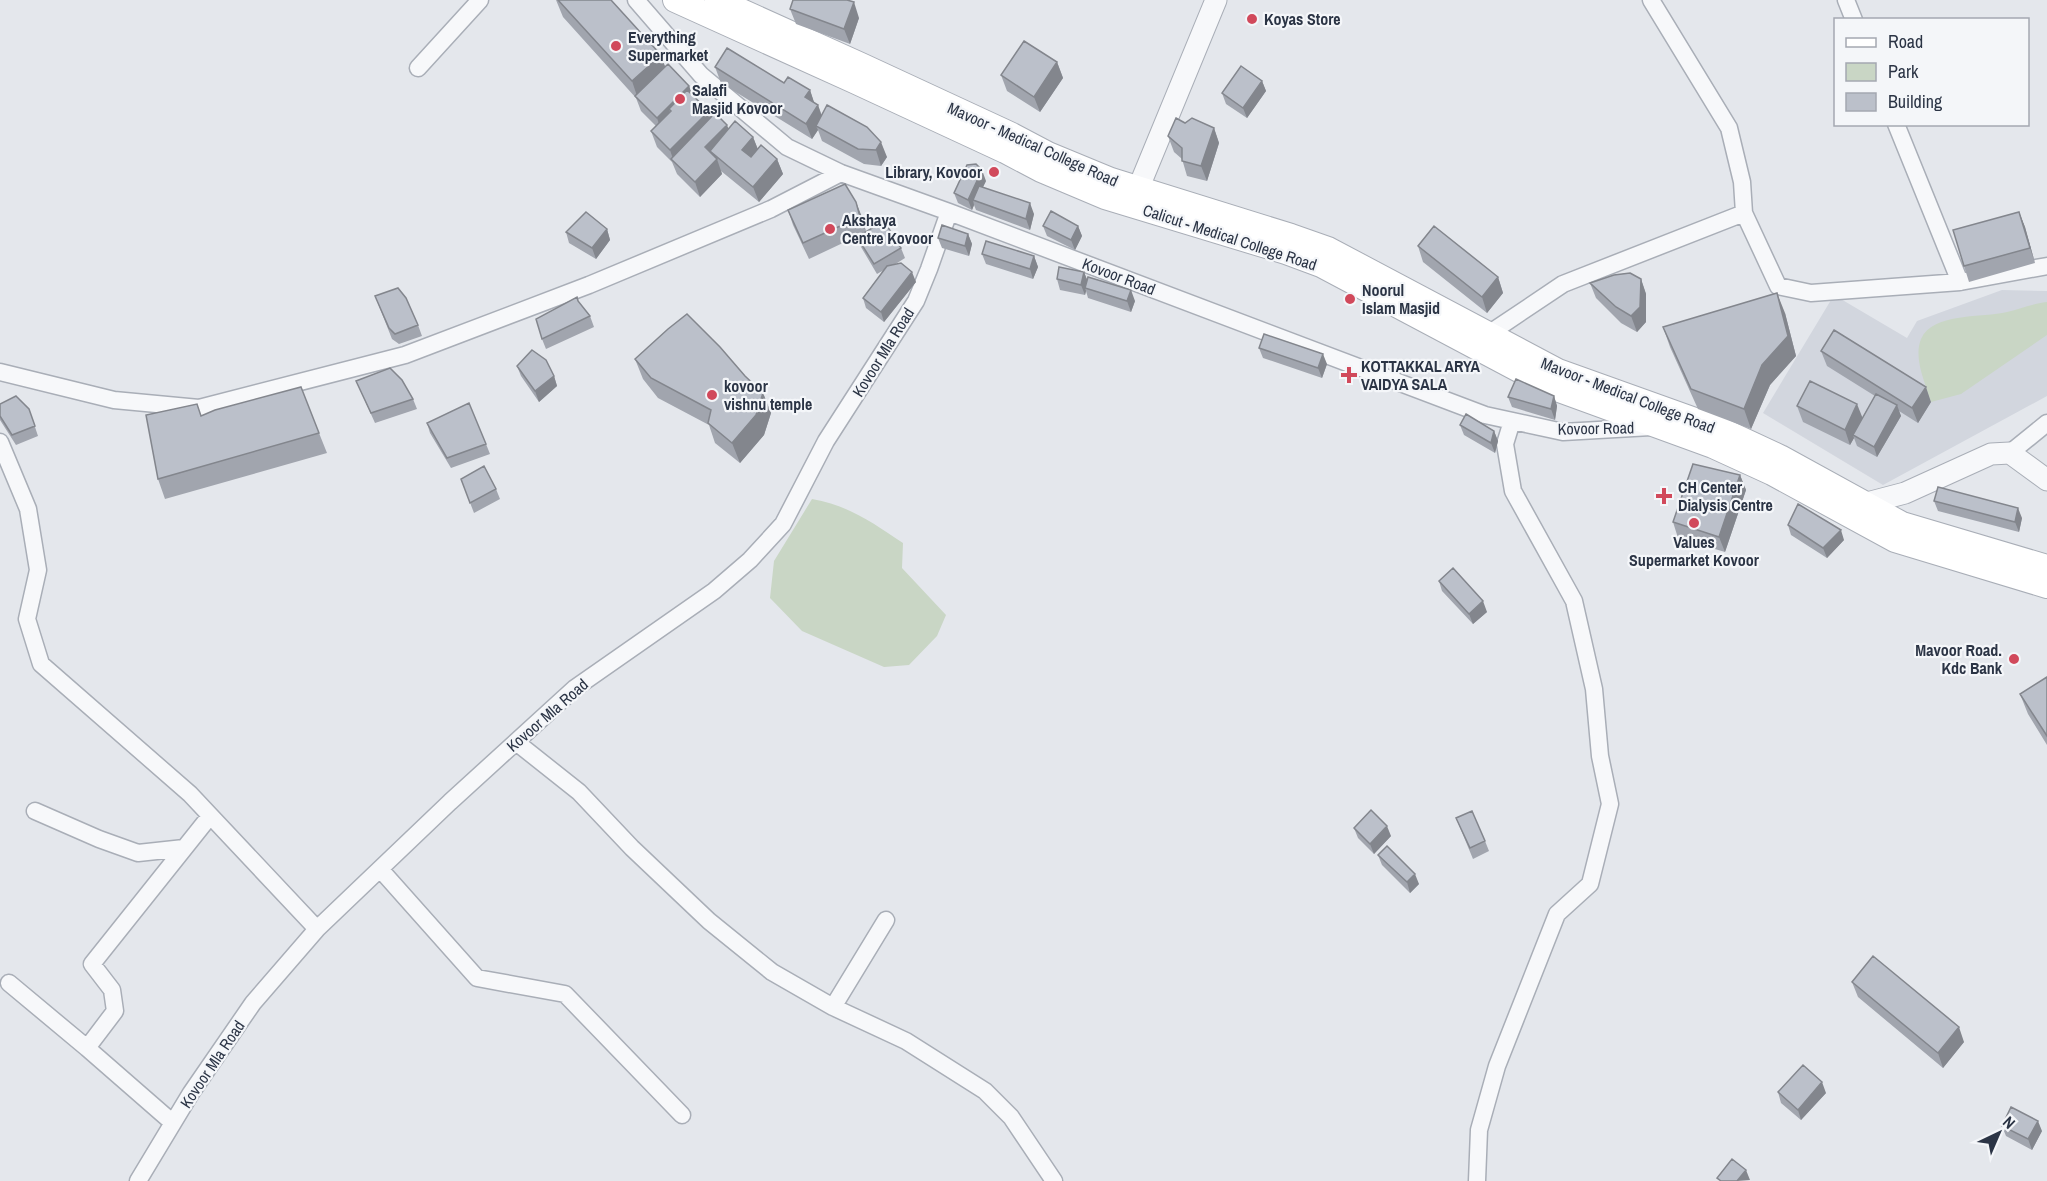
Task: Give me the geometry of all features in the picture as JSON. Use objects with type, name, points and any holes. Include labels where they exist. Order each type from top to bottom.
[{"type":"main road","name":"Calicut - Medical College Road","points":[[675,0],[1005,151],[1041,170],[1105,197],[1137,198]]},
{"type":"main road","name":"Mavoor - Medical College Road","points":[[717,0],[1012,135],[1048,154],[1111,180],[1137,198],[1221,225],[1291,236],[1328,249],[1558,371],[1669,420],[1720,429],[1780,457],[1902,524],[2047,567]]},
{"type":"main road","name":"Calicut - Medical College Road","points":[[1221,225],[1321,265],[1551,387],[1669,420],[1713,446],[1772,473],[1895,540],[2047,586]]},
{"type":"street","points":[[418,68],[480,0]]},
{"type":"street","name":"Kovoor Road","points":[[636,0],[701,75],[788,147],[841,173],[1485,416],[1563,432],[1669,420]]},
{"type":"street","points":[[1137,198],[1143,177],[1216,0]]},
{"type":"street","points":[[1846,0],[1853,18]]},
{"type":"street","points":[[1654,1],[1729,128],[1742,182],[1744,213],[1778,286],[1810,293],[1960,282],[2047,266]]},
{"type":"street","points":[[1897,126],[1960,282]]},
{"type":"street","points":[[0,372],[114,400],[199,408],[405,355],[611,276],[771,209],[841,173]]},
{"type":"street","name":"Kovoor Mla Road","points":[[138,1181],[173,1123],[253,1003],[317,929],[575,687],[714,591],[750,560],[783,524],[826,441],[916,301],[949,212]]},
{"type":"street","points":[[1487,335],[1563,284],[1744,213]]},
{"type":"street","points":[[1477,1181],[1479,1130],[1497,1066],[1557,914],[1590,884],[1610,804],[1600,756],[1594,689],[1574,601],[1513,490],[1505,444],[1512,421]]},
{"type":"street","points":[[1867,503],[1905,493],[1992,454],[2010,453],[2047,423]]},
{"type":"street","points":[[0,442],[28,509],[38,570],[27,619],[41,664],[190,794],[317,929]]},
{"type":"street","points":[[2010,453],[2047,480]]},
{"type":"street","points":[[516,742],[579,792],[632,848],[709,921],[772,972],[833,1007],[906,1041],[985,1091],[1011,1117],[1054,1181]]},
{"type":"street","points":[[34,811],[138,853],[184,848]]},
{"type":"street","points":[[87,1048],[115,1011],[112,990],[92,964],[210,816]]},
{"type":"street","points":[[380,869],[477,978],[565,994],[682,1115]]},
{"type":"street","points":[[833,1007],[886,920]]},
{"type":"street","points":[[9,983],[173,1123]]},
{"type":"shaded area","points":[[2002,290],[2047,291],[2047,396],[1883,485],[1763,413],[1834,295],[1907,338],[1917,321]]},
{"type":"green space","points":[[2047,302],[2047,335],[1961,394],[1931,402],[1918,355],[1921,339],[1927,330],[1947,320],[1997,314]]},
{"type":"green space","points":[[812,499],[849,510],[903,543],[902,568],[946,615],[937,636],[909,665],[884,667],[802,631],[770,598],[774,561]]},
{"type":"building","points":[[558,0],[611,0],[661,55],[632,81]]},
{"type":"building","points":[[793,0],[854,2],[844,29],[790,9]]},
{"type":"building","points":[[1024,41],[1057,62],[1034,97],[1001,75]]},
{"type":"building","points":[[727,48],[784,83],[788,77],[810,90],[805,97],[818,105],[806,124],[715,67]]},
{"type":"building","points":[[668,64],[689,86],[657,118],[635,96]]},
{"type":"building","points":[[1241,66],[1262,81],[1243,108],[1222,93]]},
{"type":"building","points":[[687,90],[709,111],[670,150],[651,131],[671,111],[669,109]]},
{"type":"building","points":[[827,105],[867,127],[881,142],[876,150],[858,149],[816,126]]},
{"type":"building","points":[[715,113],[727,125],[705,147],[717,159],[695,182],[671,159]]},
{"type":"building","points":[[1176,118],[1185,123],[1192,118],[1214,128],[1201,166],[1182,161],[1182,148],[1168,136]]},
{"type":"building","points":[[735,121],[753,137],[742,150],[751,157],[761,145],[777,159],[753,187],[710,151]]},
{"type":"building","points":[[976,164],[982,170],[968,200],[954,193],[967,165]]},
{"type":"building","points":[[845,184],[856,202],[860,217],[803,243],[788,210]]},
{"type":"building","points":[[979,186],[1030,203],[1026,219],[973,200]]},
{"type":"building","points":[[1051,211],[1078,226],[1071,240],[1043,226]]},
{"type":"building","points":[[586,212],[607,229],[592,248],[566,232]]},
{"type":"building","points":[[2019,212],[2030,248],[1964,266],[1953,230]]},
{"type":"building","points":[[884,221],[901,248],[874,264],[857,237]]},
{"type":"building","points":[[942,225],[968,234],[965,246],[938,238]]},
{"type":"building","points":[[1434,226],[1498,277],[1482,297],[1418,246]]},
{"type":"building","points":[[986,241],[1034,256],[1030,269],[982,254]]},
{"type":"building","points":[[901,263],[912,272],[881,312],[863,298],[887,266]]},
{"type":"building","points":[[1059,267],[1084,272],[1081,285],[1057,279]]},
{"type":"building","points":[[1630,273],[1641,279],[1640,307],[1631,316],[1616,307],[1590,283],[1614,275]]},
{"type":"building","points":[[1088,277],[1131,290],[1127,301],[1085,288]]},
{"type":"building","points":[[398,288],[406,298],[418,325],[395,334],[389,328],[375,296]]},
{"type":"building","points":[[1777,293],[1788,336],[1762,365],[1744,409],[1691,389],[1663,327]]},
{"type":"building","points":[[577,297],[590,316],[542,339],[536,319]]},
{"type":"building","points":[[687,314],[763,393],[756,415],[732,443],[708,423],[711,410],[651,378],[635,359]]},
{"type":"building","points":[[1834,330],[1926,387],[1912,408],[1821,351]]},
{"type":"building","points":[[1264,334],[1323,354],[1318,368],[1259,348]]},
{"type":"building","points":[[532,350],[546,360],[554,376],[535,391],[517,366]]},
{"type":"building","points":[[390,368],[402,380],[413,399],[371,413],[356,381]]},
{"type":"building","points":[[1516,379],[1554,396],[1551,409],[1508,397]]},
{"type":"building","points":[[1810,381],[1857,404],[1845,430],[1797,406]]},
{"type":"building","points":[[301,387],[319,433],[158,479],[146,415],[197,404],[201,416],[215,410]]},
{"type":"building","points":[[1876,394],[1897,405],[1874,447],[1853,435]]},
{"type":"building","points":[[16,396],[29,409],[35,426],[12,435],[0,416],[0,404]]},
{"type":"building","points":[[469,403],[486,444],[447,458],[427,423]]},
{"type":"building","points":[[1466,414],[1494,431],[1491,443],[1460,425]]},
{"type":"building","points":[[1693,464],[1740,475],[1719,537],[1673,522]]},
{"type":"building","points":[[484,466],[496,489],[470,503],[461,479]]},
{"type":"building","points":[[1938,487],[2018,508],[2015,522],[1934,501]]},
{"type":"building","points":[[1798,504],[1841,530],[1823,548],[1788,525]]},
{"type":"building","points":[[1453,568],[1483,601],[1469,614],[1439,581]]},
{"type":"building","points":[[2047,677],[2047,736],[2020,694]]},
{"type":"building","points":[[1371,810],[1387,826],[1370,844],[1354,828]]},
{"type":"building","points":[[1472,811],[1485,841],[1470,848],[1456,818]]},
{"type":"building","points":[[1387,846],[1415,874],[1407,882],[1378,855]]},
{"type":"building","points":[[1873,956],[1959,1027],[1938,1053],[1852,982]]},
{"type":"building","points":[[1803,1065],[1822,1082],[1798,1110],[1778,1092]]},
{"type":"building","points":[[2011,1107],[2038,1121],[2028,1139],[2002,1126]]},
{"type":"building","points":[[1732,1159],[1746,1170],[1737,1181],[1721,1181],[1717,1178]]},
{"type":"place","name":"Koyas Store","points":[[1252,19]]},
{"type":"place","name":"Everything Supermarket","points":[[616,46]]},
{"type":"place","name":"Salafi Masjid Kovoor","points":[[680,99]]},
{"type":"place","name":"Library, Kovoor","points":[[994,172]]},
{"type":"place","name":"Akshaya Centre Kovoor","points":[[830,229]]},
{"type":"place","name":"Noorul Islam Masjid","points":[[1350,299]]},
{"type":"place","name":"KOTTAKKAL ARYA VAIDYA SALA","points":[[1349,375]]},
{"type":"place","name":"kovoor vishnu temple","points":[[712,395]]},
{"type":"place","name":"CH Center Dialysis Centre","points":[[1664,496]]},
{"type":"place","name":"Values Supermarket Kovoor","points":[[1694,523]]},
{"type":"place","name":"Mavoor Road. Kdc Bank","points":[[2014,659]]}]
